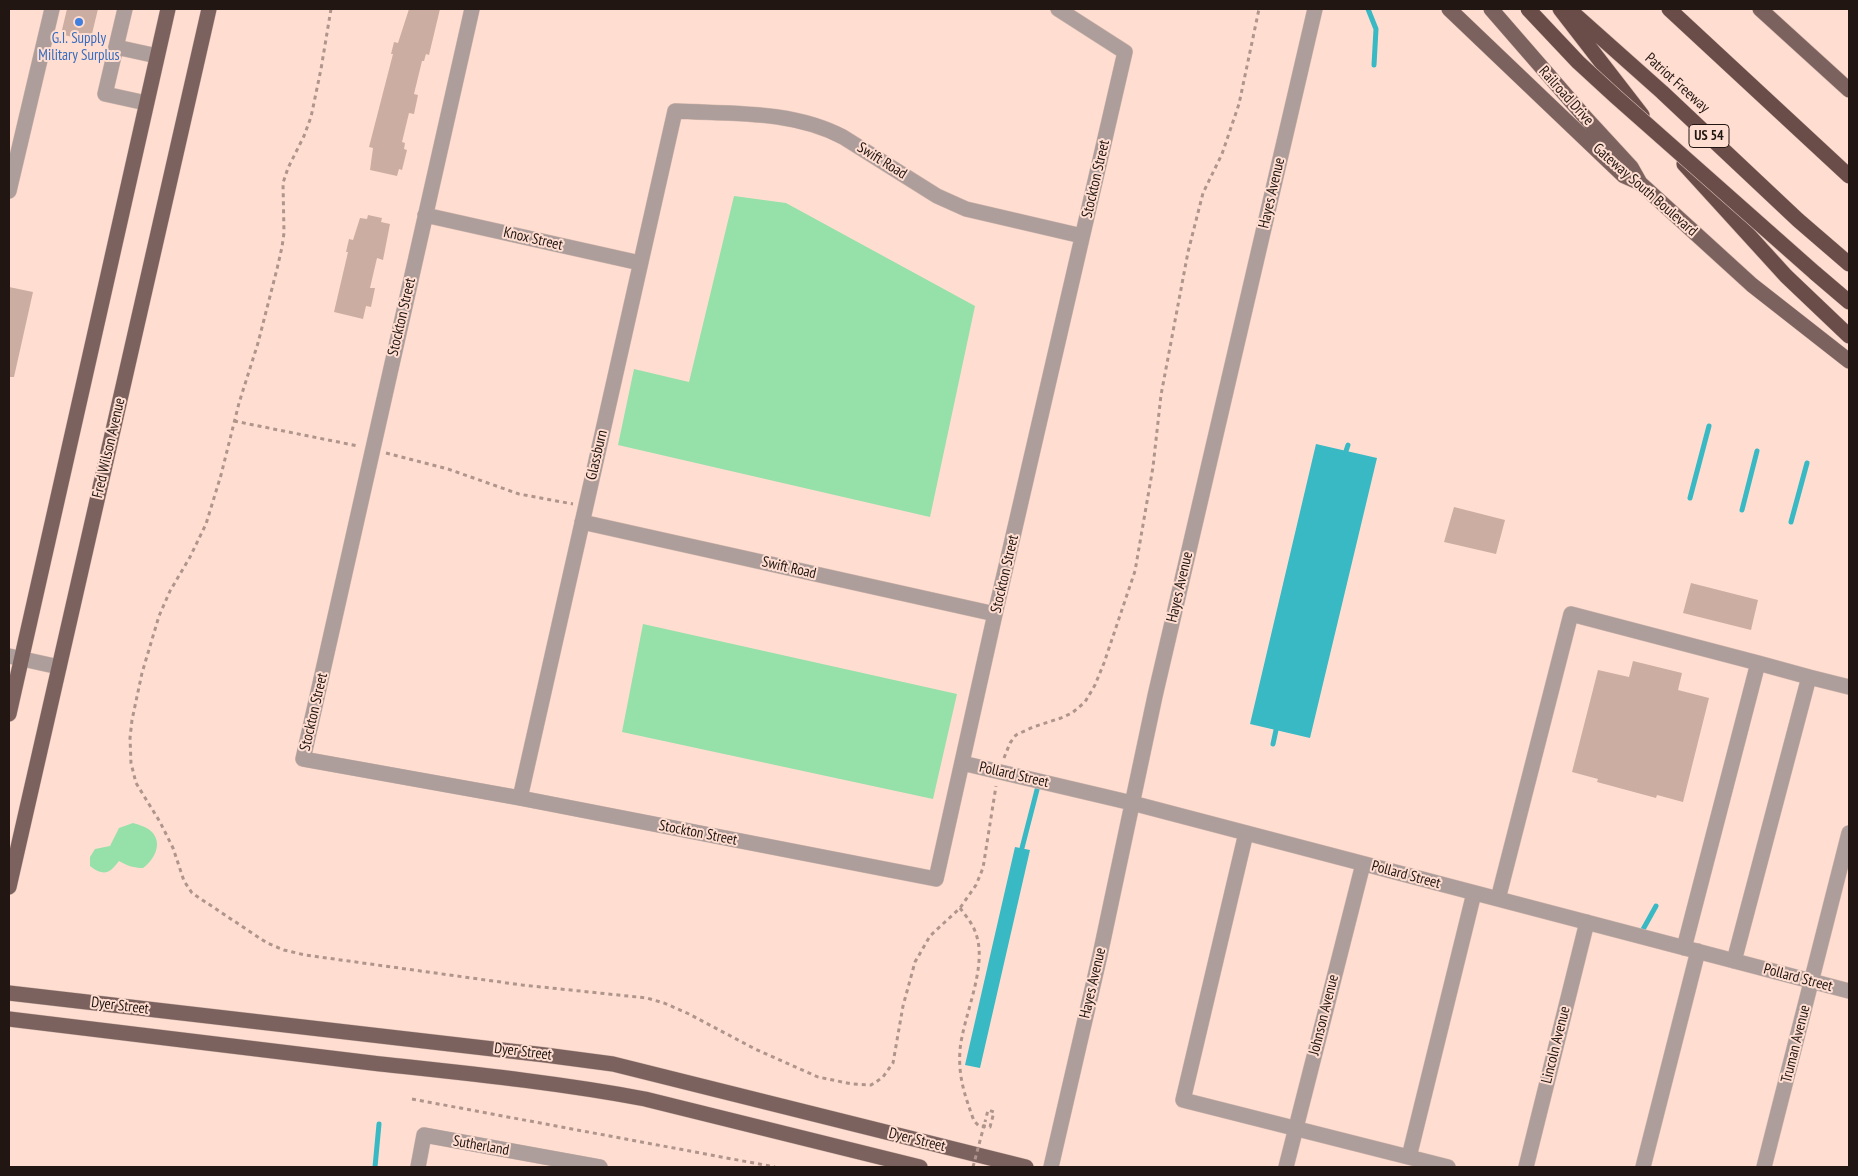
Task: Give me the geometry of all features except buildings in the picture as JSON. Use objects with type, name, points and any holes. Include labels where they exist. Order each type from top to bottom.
[{"type":"highway","points":[[1528,9],[1578,62],[1615,96],[1849,302]]},
{"type":"highway","points":[[1560,9],[1656,134],[1786,276],[1849,336]]},
{"type":"highway","name":"Patriot Freeway","points":[[1568,9],[1662,92],[1798,220],[1849,264]]},
{"type":"highway","points":[[1669,9],[1849,176]]},
{"type":"main road","points":[[9,714],[14,658],[168,9]]},
{"type":"main road","name":"Fred Wilson Avenue","points":[[9,887],[209,9]]},
{"type":"main road","name":"Gateway South Boulevard","points":[[1449,9],[1624,176],[1640,183],[1752,285],[1849,361]]},
{"type":"main road","name":"Railroad Drive","points":[[1491,9],[1631,167],[1640,183]]},
{"type":"main road","points":[[1760,9],[1849,90]]},
{"type":"main road","name":"Dyer Street","points":[[9,993],[613,1064],[1026,1167]]},
{"type":"main road","name":"Dyer Street","points":[[9,1019],[610,1092],[920,1167]]},
{"type":"street","points":[[9,191],[52,9]]},
{"type":"street","points":[[125,9],[105,94],[146,103]]},
{"type":"street","name":"Stockton Street","points":[[472,9],[303,759],[520,798],[936,879],[1125,52],[1058,9]]},
{"type":"street","name":"Hayes Avenue","points":[[1051,1167],[1100,956],[1132,803],[1314,9]]},
{"type":"street","points":[[116,47],[157,56]]},
{"type":"street","name":"Swift Road","points":[[675,111],[769,116],[811,123],[828,128],[937,196],[966,209],[1082,236]]},
{"type":"street","name":"Glassburn","points":[[520,798],[675,111]]},
{"type":"street","name":"Knox Street","points":[[425,215],[640,263]]},
{"type":"street","name":"Swift Road","points":[[582,522],[996,614]]},
{"type":"street","points":[[1498,899],[1571,614],[1849,687]]},
{"type":"street","points":[[14,658],[59,667]]},
{"type":"street","points":[[1643,1167],[1758,663]]},
{"type":"street","points":[[1734,961],[1809,677]]},
{"type":"street","name":"Pollard Street","points":[[962,763],[1132,803],[1849,991]]},
{"type":"street","points":[[1246,833],[1183,1100],[1448,1167]]},
{"type":"street","name":"Truman Avenue","points":[[1764,1167],[1849,834]]},
{"type":"street","name":"Johnson Avenue","points":[[1286,1167],[1363,864]]},
{"type":"street","points":[[1409,1158],[1474,893]]},
{"type":"street","name":"Lincoln Avenue","points":[[1526,1167],[1587,922]]},
{"type":"street","name":"Sutherland","points":[[418,1167],[424,1135],[600,1167]]},
{"type":"path","points":[[331,9],[311,117],[283,183],[284,233],[277,270],[258,343],[234,421],[221,475],[206,524],[190,557],[170,591],[159,616],[142,673],[132,720],[130,738],[131,763],[136,783],[160,822],[173,848],[184,881],[192,893],[204,902],[267,943],[284,950],[305,955],[522,985],[647,998],[689,1014],[755,1049],[818,1077],[864,1085],[876,1082],[884,1077],[893,1062],[905,998],[915,962],[930,936],[960,908],[976,885],[983,868],[998,771],[1010,744],[1016,736],[1033,727],[1061,718],[1085,702],[1095,685],[1107,654],[1135,571],[1153,466],[1161,395],[1190,243],[1204,193],[1222,154],[1239,104],[1259,9]]},
{"type":"path","points":[[234,421],[373,449],[448,469],[519,494],[586,506]]},
{"type":"path","points":[[960,908],[977,935],[979,955],[974,988],[960,1048],[960,1075],[974,1121],[979,1126],[990,1127],[994,1112],[988,1110],[973,1167]]},
{"type":"path","points":[[412,1099],[775,1167]]},
{"type":"green space","points":[[734,196],[786,203],[975,306],[930,517],[618,445],[634,369],[689,382]]},
{"type":"green space","points":[[643,624],[957,694],[933,799],[622,732]]},
{"type":"green space","points":[[133,823],[141,825],[152,832],[157,842],[156,852],[147,865],[143,868],[137,868],[119,861],[110,871],[106,872],[99,872],[90,866],[90,857],[95,849],[110,846],[119,828]]},
{"type":"water","points":[[1316,444],[1377,458],[1310,738],[1250,724]]},
{"type":"water","points":[[1015,847],[1030,850],[980,1068],[965,1065]]},
{"type":"waterway","points":[[1368,9],[1376,29],[1374,65]]},
{"type":"waterway","points":[[1690,498],[1709,426]]},
{"type":"waterway","points":[[1346,451],[1348,445]]},
{"type":"waterway","points":[[1742,510],[1757,451]]},
{"type":"waterway","points":[[1791,522],[1807,463]]},
{"type":"waterway","points":[[1273,744],[1276,730]]},
{"type":"waterway","points":[[1022,848],[1039,782]]},
{"type":"waterway","points":[[1641,933],[1656,906]]},
{"type":"waterway","points":[[375,1167],[379,1124]]},
{"type":"place","name":"G.I. Supply Military Surplus","points":[[79,22]]}]
